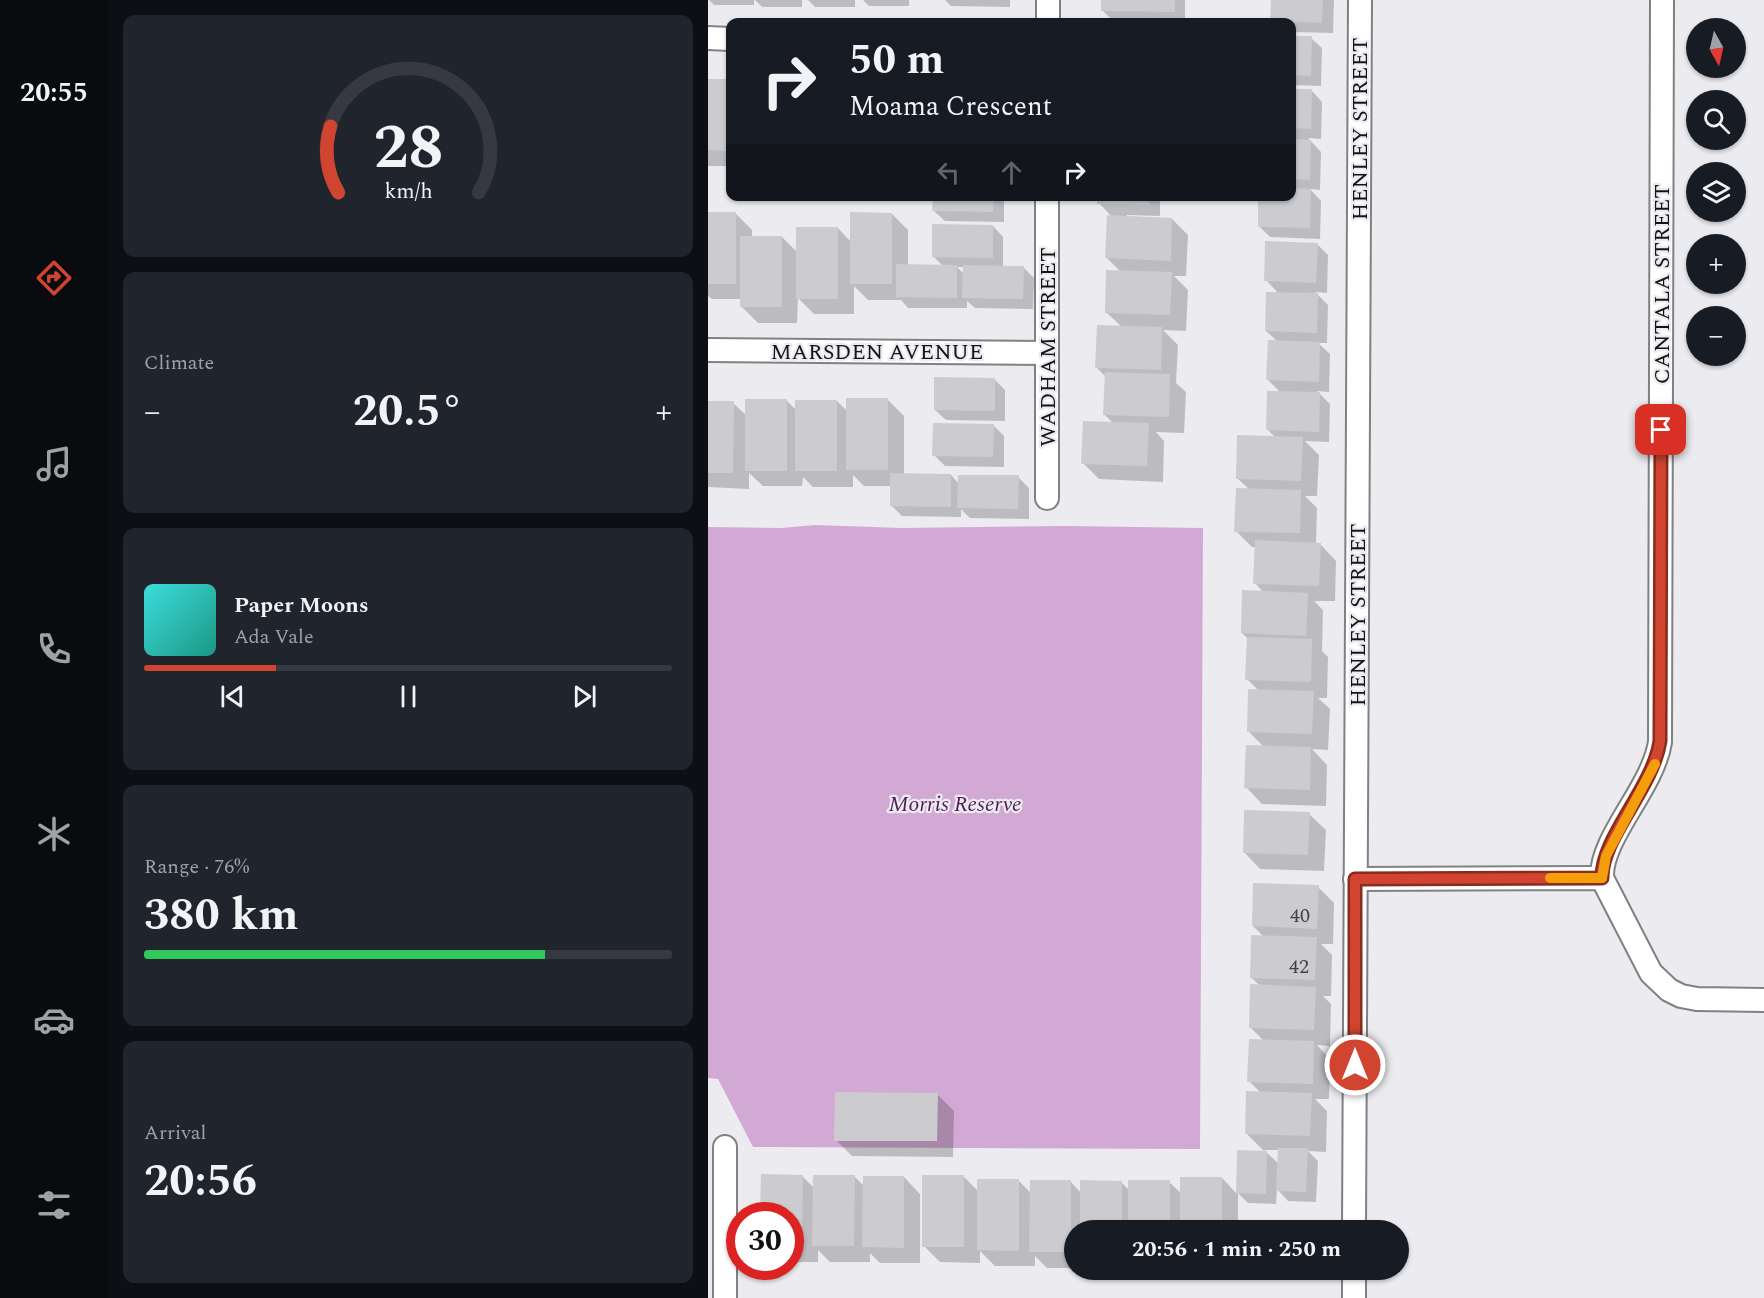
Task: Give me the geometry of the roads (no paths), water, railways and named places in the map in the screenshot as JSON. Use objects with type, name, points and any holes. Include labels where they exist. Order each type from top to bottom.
[{"type":"street","points":[[1048,0],[1048,18]]},
{"type":"street","name":"HENLEY STREET","points":[[1354,1220],[1360,0]]},
{"type":"street","name":"CANTALA STREET","points":[[1602,878],[1606,856],[1655,763],[1660,741],[1662,0]]},
{"type":"street","points":[[708,38],[726,39]]},
{"type":"street","name":"WADHAM STREET","points":[[1047,201],[1047,498]]},
{"type":"street","name":"MARSDEN AVENUE","points":[[708,350],[1047,353]]},
{"type":"street","points":[[1355,879],[1602,878],[1651,973],[1669,990],[1681,996],[1697,999],[1764,1000]]},
{"type":"street","points":[[725,1147],[725,1298]]},
{"type":"street","points":[[1354,1280],[1354,1298]]},
{"type":"park label","name":"Morris Reserve","points":[[955,803]]}]
